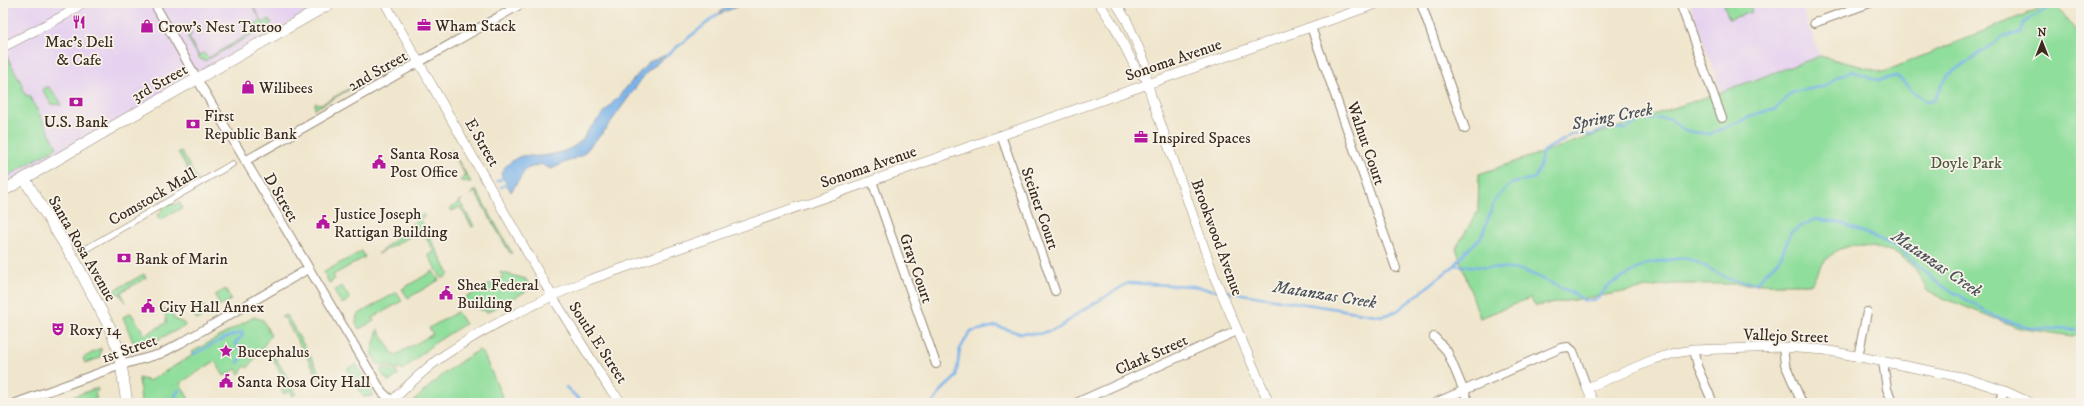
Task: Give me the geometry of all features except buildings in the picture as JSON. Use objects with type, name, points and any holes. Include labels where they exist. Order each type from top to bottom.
[{"type":"main road","name":"3rd Street","points":[[3,191],[25,180],[128,118],[331,3]]},
{"type":"main road","name":"Santa Rosa Avenue","points":[[25,180],[75,261],[116,341],[127,403]]},
{"type":"street","points":[[3,47],[65,15],[82,3]]},
{"type":"street","name":"D Street","points":[[154,3],[308,269],[382,392],[391,402]]},
{"type":"street","name":"E Street","points":[[385,3],[552,296]]},
{"type":"street","name":"2nd Street","points":[[245,161],[523,3]]},
{"type":"street","name":"Brookwood Avenue","points":[[1099,3],[1115,27],[1137,70],[1147,81]]},
{"type":"street","name":"Brookwood Avenue","points":[[1116,3],[1147,67],[1147,81],[1214,276],[1269,403]]},
{"type":"street","name":"Sonoma Avenue","points":[[391,402],[441,357],[469,340],[552,296],[589,280],[1001,135],[1147,81],[1311,27],[1356,7],[1379,3]]},
{"type":"street","points":[[1421,3],[1465,129]]},
{"type":"street","points":[[1680,3],[1722,118]]},
{"type":"street","points":[[1814,23],[1870,3]]},
{"type":"street","name":"Walnut Court","points":[[1311,27],[1396,268]]},
{"type":"street","name":"Steiner Court","points":[[1001,135],[1055,291]]},
{"type":"street","name":"Comstock Mall","points":[[84,250],[232,164]]},
{"type":"street","name":"Gray Court","points":[[872,181],[936,364]]},
{"type":"street","name":"1st Street","points":[[16,403],[121,365],[160,354],[308,269]]},
{"type":"street","name":"South E Street","points":[[552,296],[609,388],[622,403]]},
{"type":"street","points":[[1858,357],[1867,312]]},
{"type":"street","name":"Clark Street","points":[[1076,403],[1237,331]]},
{"type":"street","points":[[1434,337],[1447,351],[1469,403]]},
{"type":"street","points":[[1435,403],[1561,348],[1568,347],[1573,351],[1594,403]]},
{"type":"street","points":[[1783,347],[1785,364],[1802,403]]},
{"type":"street","name":"Vallejo Street","points":[[1587,388],[1655,359],[1692,350],[1783,347],[1825,350],[1966,378],[2005,391],[2031,403]]},
{"type":"street","points":[[1692,350],[1697,366],[1713,403]]},
{"type":"street","points":[[1883,362],[1887,390],[1893,403]]},
{"type":"street","points":[[2000,403],[2005,391]]},
{"type":"shaded area","points":[[3,3],[323,3],[3,187]]},
{"type":"shaded area","points":[[1690,3],[1800,3],[1820,56],[1721,92]]},
{"type":"green space","points":[[251,3],[263,23],[269,19],[272,23],[205,61],[200,59],[187,37],[193,33],[189,37],[199,56],[204,53],[208,58],[258,29],[255,24],[261,20]]},
{"type":"green space","points":[[1730,3],[1749,3],[1752,12],[1729,19],[1724,5]]},
{"type":"green space","name":"Doyle Park","points":[[2055,3],[2081,38],[2081,333],[2072,336],[2019,328],[1928,292],[1914,266],[1895,252],[1853,245],[1837,250],[1824,262],[1811,284],[1673,284],[1536,306],[1530,298],[1480,318],[1456,248],[1478,211],[1479,174],[1721,92],[1820,56],[1883,72]]},
{"type":"green space","points":[[6,55],[23,86],[22,89],[26,96],[29,95],[57,147],[3,179],[3,56]]},
{"type":"green space","points":[[391,58],[398,59],[397,62],[315,109],[315,103],[322,104],[394,63]]},
{"type":"green space","points":[[49,87],[60,101],[61,105],[51,104],[42,89]]},
{"type":"green space","points":[[451,149],[471,182],[460,181],[465,175]]},
{"type":"green space","points":[[181,151],[198,181],[194,180],[178,152]]},
{"type":"green space","points":[[476,190],[512,253],[510,253],[475,192],[470,195]]},
{"type":"green space","points":[[462,199],[460,202],[474,226],[472,227],[460,207],[452,211],[450,209]]},
{"type":"green space","points":[[172,202],[174,205],[179,202],[182,208],[160,220],[157,215],[162,212],[161,209]]},
{"type":"green space","points":[[423,214],[425,216],[420,219],[449,274],[442,279],[428,255],[434,252],[422,230],[378,254]]},
{"type":"green space","points":[[362,251],[365,257],[333,275],[335,279],[329,283],[324,272]]},
{"type":"green space","points":[[433,271],[439,280],[408,298],[402,289]]},
{"type":"green space","points":[[500,272],[526,279],[530,289],[488,312],[468,306],[465,298],[503,277]]},
{"type":"green space","points":[[144,274],[146,278],[121,292],[126,303],[119,293],[112,296],[113,291]]},
{"type":"green space","points":[[342,286],[350,299],[342,304],[334,291]]},
{"type":"green space","points":[[226,289],[231,300],[220,306],[215,295]]},
{"type":"green space","points":[[397,292],[402,301],[372,318],[374,321],[359,329],[356,323],[357,315]]},
{"type":"green space","points":[[202,303],[208,314],[197,320],[190,309]]},
{"type":"green space","points":[[167,309],[172,312],[174,319],[184,323],[185,326],[157,340],[155,339],[138,346],[133,342],[123,317],[131,313],[145,335],[166,323],[166,317],[163,310]]},
{"type":"green space","points":[[457,312],[465,324],[433,344],[403,370],[376,364],[372,351],[378,329],[394,356],[433,334],[429,328]]},
{"type":"green space","points":[[284,315],[287,316],[324,380],[321,382],[284,317],[281,318]]},
{"type":"green space","points":[[254,317],[263,320],[271,335],[248,368],[245,366],[239,374],[236,369],[224,376],[215,361],[180,383],[191,403],[141,403],[139,378],[149,381],[193,355],[192,352]]},
{"type":"green space","points":[[101,348],[100,358],[85,363],[83,358]]},
{"type":"green space","points":[[479,350],[484,355],[505,403],[412,403],[444,374]]},
{"type":"green space","points":[[274,355],[296,393],[293,396],[290,391],[284,394],[278,383],[284,379],[271,356]]},
{"type":"green space","points":[[356,364],[372,392],[372,396],[363,397],[347,369]]},
{"type":"green space","points":[[381,368],[396,371],[398,375],[392,380],[388,381],[380,371]]},
{"type":"green space","points":[[97,388],[98,390],[95,394],[97,398],[87,403],[71,403],[72,397]]},
{"type":"water","points":[[730,3],[743,3],[717,15]]},
{"type":"water","points":[[668,54],[646,73],[605,130],[582,155],[551,169],[541,164],[526,169],[511,192],[501,174],[509,163],[522,156],[547,155],[574,147],[649,62]]},
{"type":"waterway","name":"Spring Creek","points":[[1455,265],[1466,251],[1481,238],[1495,200],[1510,184],[1535,178],[1540,166],[1542,153],[1565,140],[1572,134],[1592,135],[1606,128],[1626,129],[1640,120],[1669,118],[1685,131],[1710,134],[1762,112],[1774,110],[1793,92],[1826,86],[1837,77],[1852,71],[1878,80],[1897,76],[1913,92],[1928,102],[1934,100],[1948,75],[2004,36],[2021,33],[2025,21],[2058,3]]},
{"type":"waterway","points":[[666,56],[718,14]]},
{"type":"waterway","points":[[497,181],[506,177]]},
{"type":"waterway","points":[[501,187],[509,183]]},
{"type":"waterway","name":"Matanzas Creek","points":[[1223,291],[1382,316],[1397,311],[1455,265],[1523,270],[1573,293],[1585,301],[1597,299],[1609,285],[1648,263],[1683,258],[1695,261],[1731,280],[1756,283],[1780,259],[1791,232],[1815,219],[1842,223],[1897,247],[1939,284],[1998,318],[2031,328],[2081,330]]},
{"type":"waterway","name":"Matanzas Creek","points":[[933,403],[941,391],[956,377],[960,349],[970,332],[996,326],[1019,333],[1039,334],[1059,328],[1080,312],[1128,283],[1192,286],[1218,291]]},
{"type":"waterway","points":[[194,354],[227,337],[242,332],[243,335],[235,343],[238,347]]},
{"type":"waterway","points":[[238,363],[244,354],[240,348]]},
{"type":"waterway","name":"Matanzas Creek","points":[[566,387],[583,403]]},
{"type":"waterway","points":[[171,403],[174,401],[179,390]]},
{"type":"place","name":"Mac's Deli & Cafe","points":[[79,22]]},
{"type":"place","name":"Wham Stack","points":[[424,25]]},
{"type":"place","name":"Crow's Nest Tattoo","points":[[147,26]]},
{"type":"place","name":"Wilibees","points":[[248,87]]},
{"type":"place","name":"U.S. Bank","points":[[76,102]]},
{"type":"place","name":"First Republic Bank","points":[[193,124]]},
{"type":"place","name":"Inspired Spaces","points":[[1141,137]]},
{"type":"place","name":"Santa Rosa Post Office","points":[[379,162]]},
{"type":"place","name":"Justice Joseph Rattigan Building","points":[[323,222]]},
{"type":"place","name":"Bank of Marin","points":[[124,258]]},
{"type":"place","name":"Shea Federal Building","points":[[446,293]]},
{"type":"place","name":"City Hall Annex","points":[[148,306]]},
{"type":"place","name":"Roxy 14","points":[[58,329]]},
{"type":"place","name":"Bucephalus","points":[[226,351]]},
{"type":"place","name":"Santa Rosa City Hall","points":[[226,381]]}]
